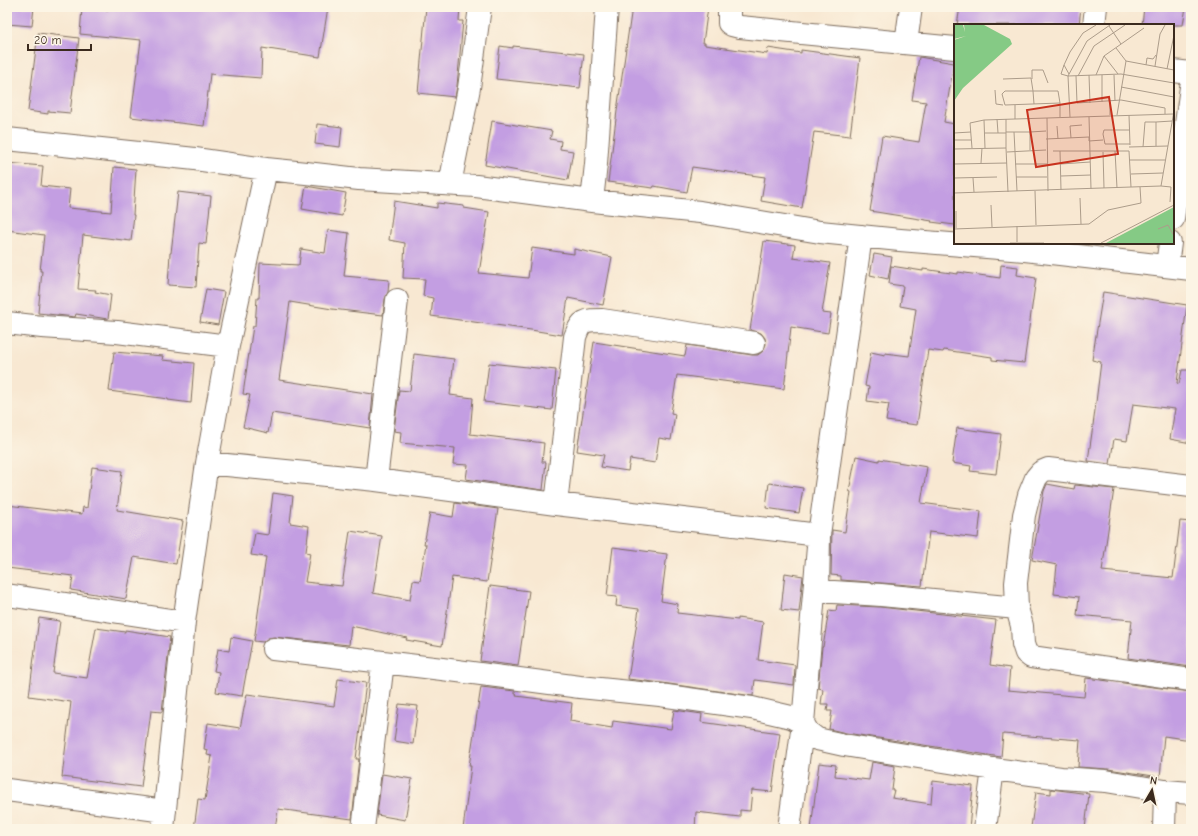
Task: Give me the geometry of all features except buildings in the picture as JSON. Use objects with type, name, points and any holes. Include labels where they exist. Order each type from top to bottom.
[{"type":"street","points":[[450,184],[469,88],[480,7]]},
{"type":"street","points":[[592,201],[608,7]]},
{"type":"street","points":[[729,7],[728,20],[729,24],[732,25],[954,48]]},
{"type":"street","points":[[906,43],[911,7]]},
{"type":"street","points":[[1094,24],[1096,7]]},
{"type":"street","points":[[1174,71],[1191,73]]},
{"type":"street","points":[[1174,212],[1191,87]]},
{"type":"street","points":[[7,139],[195,159],[266,169],[306,172],[360,179],[450,184],[700,212],[820,232],[1025,250],[1191,269]]},
{"type":"street","points":[[7,790],[164,820],[184,622],[207,464],[228,346],[266,169]]},
{"type":"street","points":[[789,829],[803,723],[819,534],[861,236]]},
{"type":"street","points":[[1167,266],[1170,244]]},
{"type":"street","points":[[376,480],[397,300]]},
{"type":"street","points":[[556,504],[575,337],[579,326],[586,321],[602,320],[754,343]]},
{"type":"street","points":[[7,323],[117,332],[228,346]]},
{"type":"street","points":[[207,464],[376,480],[556,504],[819,534]]},
{"type":"street","points":[[1191,486],[1048,469],[1040,472],[1032,486],[1024,515],[1016,583],[1017,608],[1022,626],[1023,644],[1026,653],[1031,657],[1191,680]]},
{"type":"street","points":[[819,534],[818,591],[888,595],[1017,608]]},
{"type":"street","points":[[7,595],[184,622]]},
{"type":"street","points":[[273,649],[572,686],[660,695],[752,708],[785,715],[803,723],[808,732],[817,739],[826,742],[993,769],[1191,793]]},
{"type":"street","points":[[363,829],[383,662]]},
{"type":"street","points":[[985,829],[993,769]]},
{"type":"street","points":[[1164,829],[1165,791]]}]
